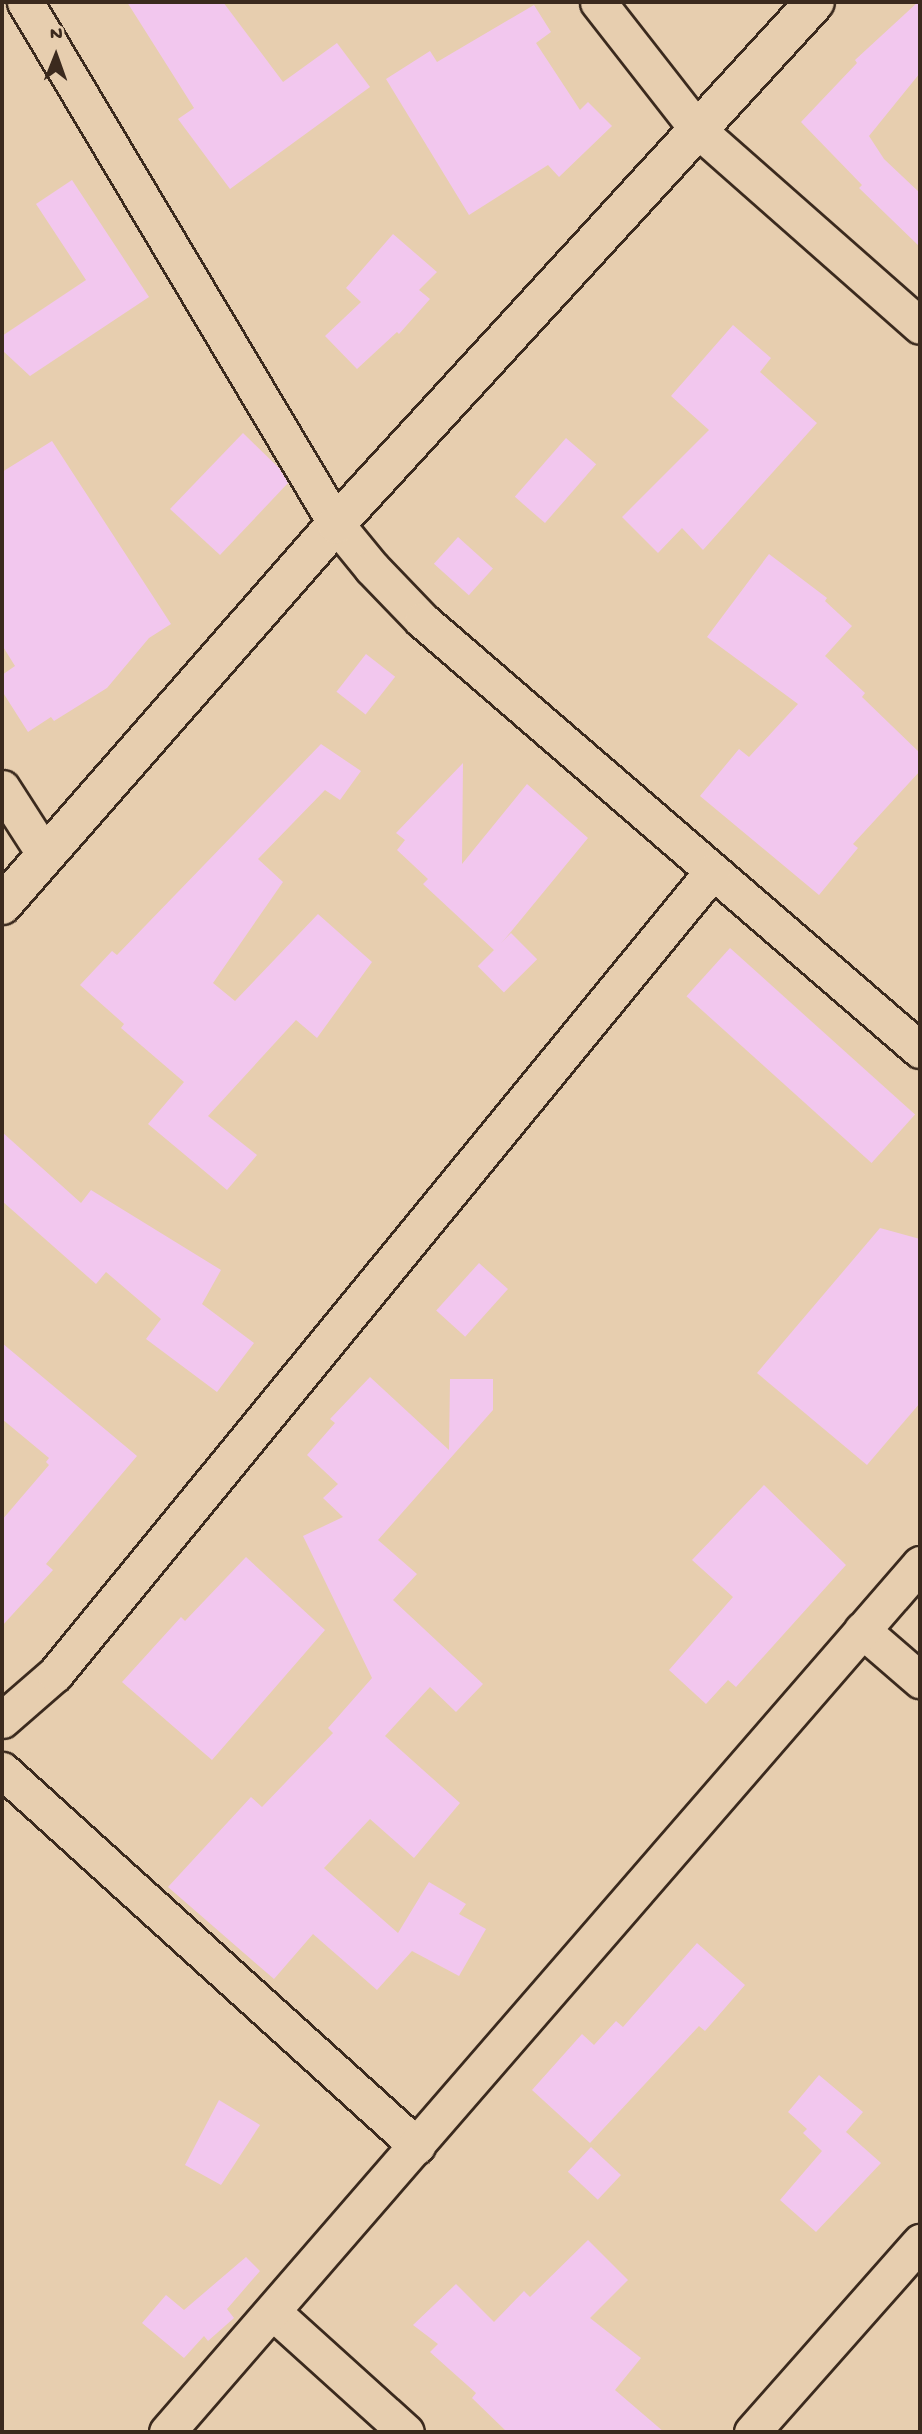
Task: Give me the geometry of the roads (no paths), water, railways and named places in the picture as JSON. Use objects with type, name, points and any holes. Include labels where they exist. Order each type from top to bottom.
[{"type":"street","points":[[25,2],[336,524],[372,568],[422,620],[920,1050]]},
{"type":"street","points":[[598,2],[698,130],[920,326]]},
{"type":"street","points":[[2,905],[336,524],[816,2]]},
{"type":"street","points":[[2,788],[45,855]]},
{"type":"street","points":[[2,1720],[55,1674],[712,872]]},
{"type":"street","points":[[167,2432],[920,1564]]},
{"type":"street","points":[[862,1630],[920,1680]]},
{"type":"street","points":[[2,1770],[417,2146]]},
{"type":"street","points":[[752,2432],[920,2242]]},
{"type":"street","points":[[273,2312],[406,2432]]}]
